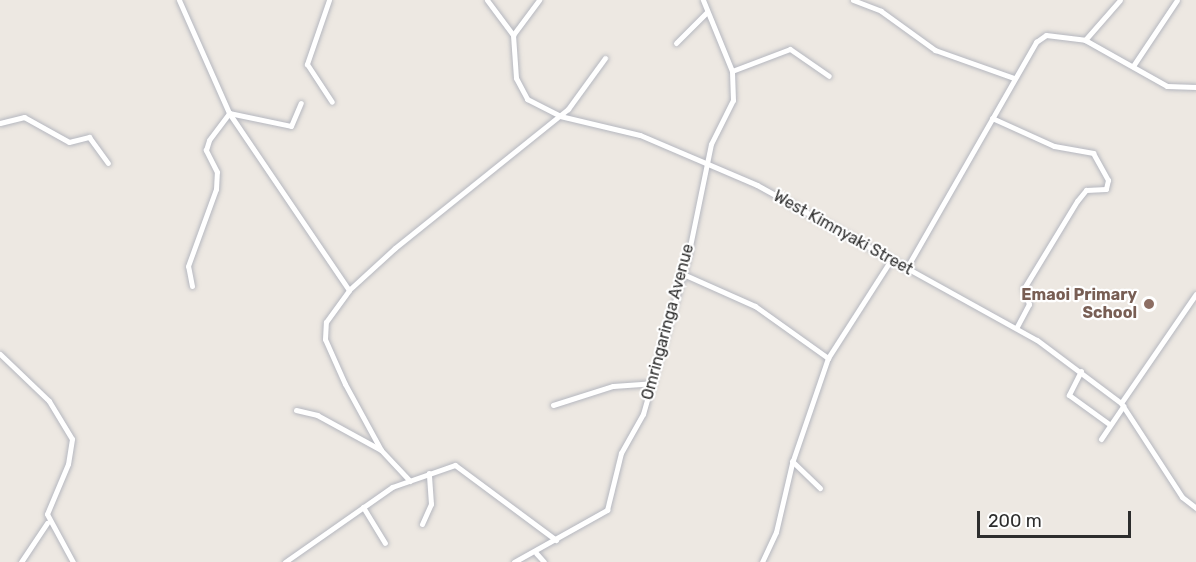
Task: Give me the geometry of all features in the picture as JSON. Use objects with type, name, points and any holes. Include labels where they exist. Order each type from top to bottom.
[{"type":"street","points":[[179,0],[229,112],[349,290]]},
{"type":"street","points":[[329,0],[307,64],[332,102]]},
{"type":"street","name":"West Kimnyaki Street","points":[[487,0],[513,35],[522,95],[560,116],[620,128],[757,185],[1016,328],[1082,371],[1122,404],[1182,497],[1196,508]]},
{"type":"street","points":[[513,35],[539,0]]},
{"type":"street","points":[[703,0],[732,71],[790,49],[829,76]]},
{"type":"street","points":[[853,0],[881,10],[935,50],[1014,78]]},
{"type":"street","points":[[1085,40],[1120,0]]},
{"type":"street","points":[[1133,66],[1177,0]]},
{"type":"street","points":[[676,43],[707,12]]},
{"type":"street","points":[[906,269],[964,175],[1014,78],[1041,37],[1085,40],[1167,86],[1196,87]]},
{"type":"street","points":[[410,481],[381,450],[323,332],[349,290],[560,116],[605,58]]},
{"type":"street","name":"Omringaringa Avenue","points":[[514,562],[536,553],[611,504],[621,453],[652,383],[683,274],[707,164],[733,100],[732,71]]},
{"type":"street","points":[[229,112],[289,126],[301,103]]},
{"type":"street","points":[[192,286],[188,266],[210,212],[217,178],[207,145],[229,112]]},
{"type":"street","points":[[0,123],[21,117],[69,142],[89,137],[108,163]]},
{"type":"street","points":[[992,118],[1054,146],[1093,153],[1108,180],[1106,189],[1086,190],[1077,201],[1024,288],[1029,304],[1016,328]]},
{"type":"street","points":[[762,562],[776,532],[792,461],[828,358],[891,260]]},
{"type":"street","points":[[683,274],[755,306],[828,358]]},
{"type":"street","points":[[1101,439],[1196,294]]},
{"type":"street","points":[[0,354],[50,401],[72,439],[68,464],[48,504],[47,523],[21,562]]},
{"type":"street","points":[[1082,371],[1069,395],[1109,424]]},
{"type":"street","points":[[553,405],[613,386],[652,383]]},
{"type":"street","points":[[296,410],[317,415],[381,450]]},
{"type":"street","points":[[792,461],[820,488]]},
{"type":"street","points":[[285,562],[363,507],[410,481],[429,473],[460,466],[556,540]]},
{"type":"street","points":[[422,524],[431,504],[429,473]]},
{"type":"street","points":[[363,507],[385,543]]},
{"type":"street","points":[[47,523],[73,562]]},
{"type":"street","points":[[536,553],[544,562]]},
{"type":"place","name":"Emaoi Primary School","points":[[1149,304]]}]
